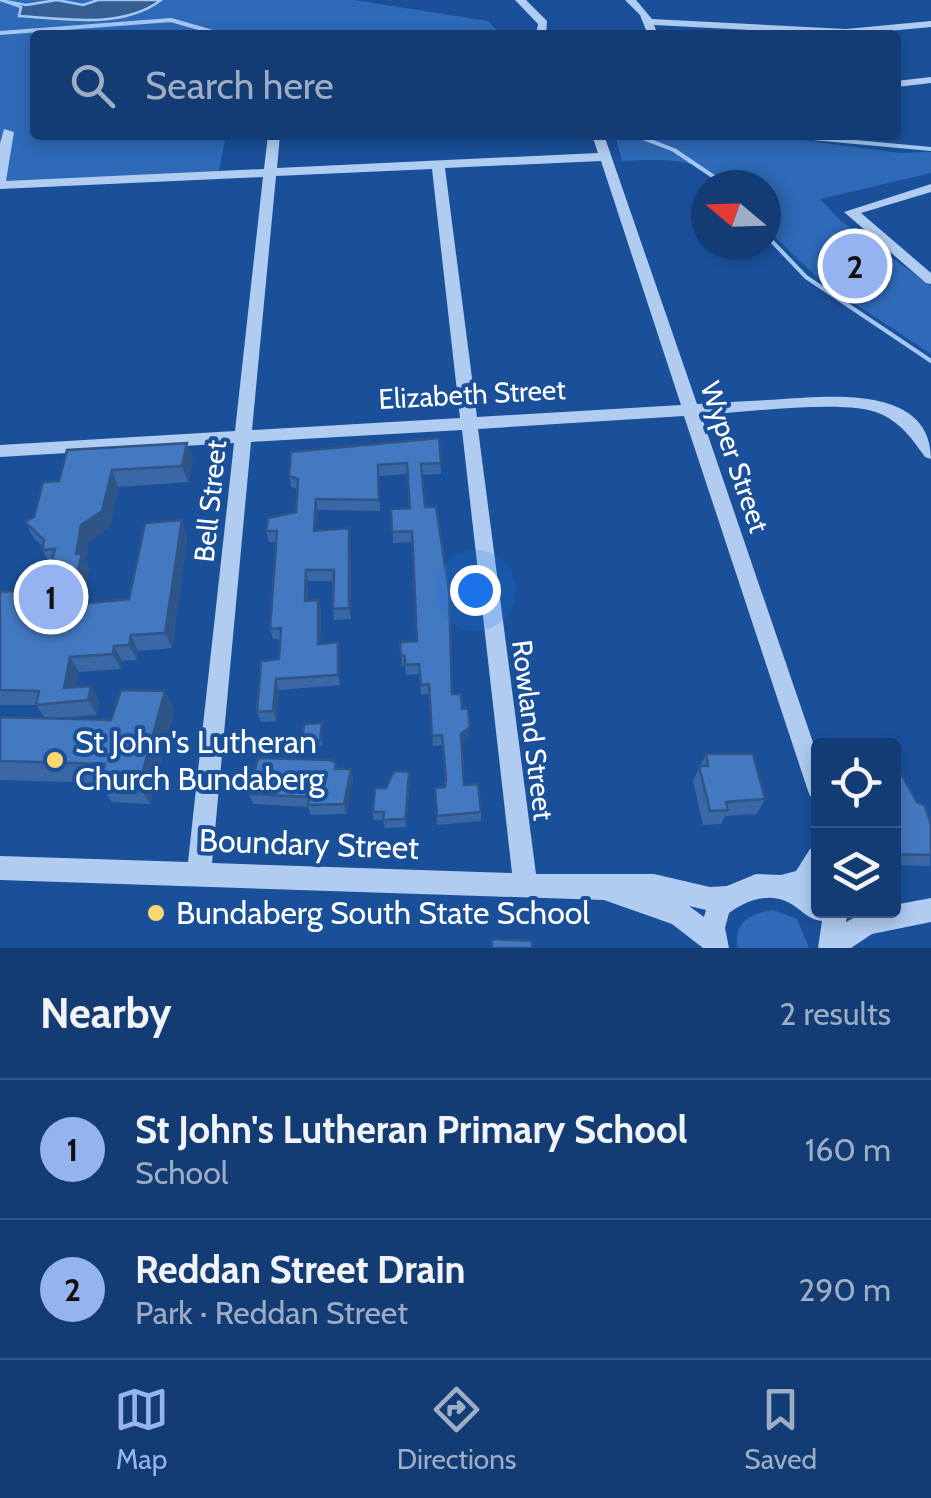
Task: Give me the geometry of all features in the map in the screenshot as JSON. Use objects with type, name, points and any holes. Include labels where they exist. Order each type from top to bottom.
[{"type":"street","points":[[520,0],[543,23],[542,30]]},
{"type":"street","points":[[630,0],[650,22],[652,30]]},
{"type":"street","points":[[650,22],[807,30]]},
{"type":"street","points":[[867,30],[931,24]]},
{"type":"street","points":[[901,83],[931,80]]},
{"type":"street","points":[[8,132],[0,182],[602,157]]},
{"type":"street","name":"Bell Street","points":[[199,872],[273,140]]},
{"type":"street","name":"Wyper Street","points":[[599,140],[811,768]]},
{"type":"street","name":"Rowland Street","points":[[438,164],[525,885]]},
{"type":"street","points":[[931,188],[851,212],[931,280]]},
{"type":"street","name":"Elizabeth Street","points":[[0,451],[687,409],[868,402],[902,417],[930,451]]},
{"type":"street","name":"Boundary Street","points":[[8,866],[591,888],[654,886],[710,899],[728,898]]},
{"type":"street","points":[[715,945],[714,917],[728,898],[753,886],[800,891],[811,868]]},
{"type":"street","name":"Boundary Street","points":[[591,888],[659,904],[698,924],[715,945]]},
{"type":"street","points":[[901,903],[931,909]]},
{"type":"street","points":[[830,946],[867,922],[931,909]]},
{"type":"street","points":[[821,918],[830,946]]},
{"type":"street","points":[[830,946],[835,918]]},
{"type":"shaded area","points":[[0,0],[354,0],[488,21],[496,30],[30,30],[30,140],[225,140],[218,175],[0,186]]},
{"type":"shaded area","points":[[0,0],[26,5],[57,0],[83,5],[98,0],[161,0],[112,19],[74,20],[19,16],[21,7]]},
{"type":"shaded area","points":[[616,140],[801,140],[900,153],[931,152],[931,173],[820,199],[840,220],[931,286],[931,354],[822,282],[781,242],[781,170],[704,170],[677,161],[622,161]]},
{"type":"shaded area","points":[[773,910],[797,919],[809,948],[738,948],[738,932],[745,921]]},
{"type":"building","points":[[439,438],[441,463],[421,464],[425,507],[436,507],[449,592],[452,694],[461,694],[462,709],[468,708],[470,727],[461,734],[464,785],[478,784],[481,812],[437,816],[435,788],[445,787],[446,779],[442,735],[432,736],[429,684],[421,685],[419,664],[405,665],[405,656],[401,655],[400,642],[417,641],[412,531],[392,532],[391,509],[410,508],[407,463],[378,465],[379,500],[316,499],[314,531],[349,528],[349,608],[333,609],[334,570],[306,570],[305,601],[318,600],[318,644],[338,642],[338,675],[276,679],[273,711],[257,712],[261,661],[279,659],[281,628],[270,629],[277,531],[266,531],[268,518],[296,512],[298,479],[289,476],[291,452]]},
{"type":"building","points":[[187,443],[182,466],[112,470],[102,511],[81,525],[76,554],[82,553],[70,605],[129,599],[145,523],[182,520],[165,633],[131,635],[129,645],[114,646],[113,654],[70,657],[64,688],[91,686],[88,700],[36,705],[39,691],[0,690],[0,592],[44,589],[55,549],[42,550],[44,540],[25,522],[34,517],[43,482],[59,481],[67,450]]},
{"type":"building","points":[[121,690],[165,691],[139,785],[99,784],[105,764],[0,761],[0,717],[111,720]]},
{"type":"building","points":[[322,723],[320,741],[302,742],[304,724]]},
{"type":"building","points":[[706,754],[753,754],[765,799],[726,802],[728,810],[710,811],[699,766],[708,766]]},
{"type":"building","points":[[258,758],[330,760],[336,763],[335,769],[351,769],[344,804],[308,805],[309,797],[249,794]]},
{"type":"building","points":[[394,771],[409,772],[405,819],[383,820],[384,812],[373,812],[375,788],[386,788]]},
{"type":"building","points":[[901,773],[917,802],[925,806],[931,825],[931,855],[901,854]]},
{"type":"building","points":[[492,939],[532,941],[532,948],[492,948]]},
{"type":"waterway","points":[[39,30],[171,20],[206,30]]},
{"type":"waterway","points":[[0,33],[30,31]]},
{"type":"waterway","points":[[648,140],[674,150],[704,170]]},
{"type":"waterway","points":[[834,140],[931,149]]},
{"type":"waterway","points":[[781,251],[806,277],[931,361]]},
{"type":"place","name":"Reddan Street Drain","points":[[855,266]]},
{"type":"place","name":"St John's Lutheran Primary School","points":[[51,597]]},
{"type":"place","name":"St John's Lutheran Church Bundaberg","points":[[55,760]]},
{"type":"place","name":"Bundaberg South State School","points":[[156,913]]}]
